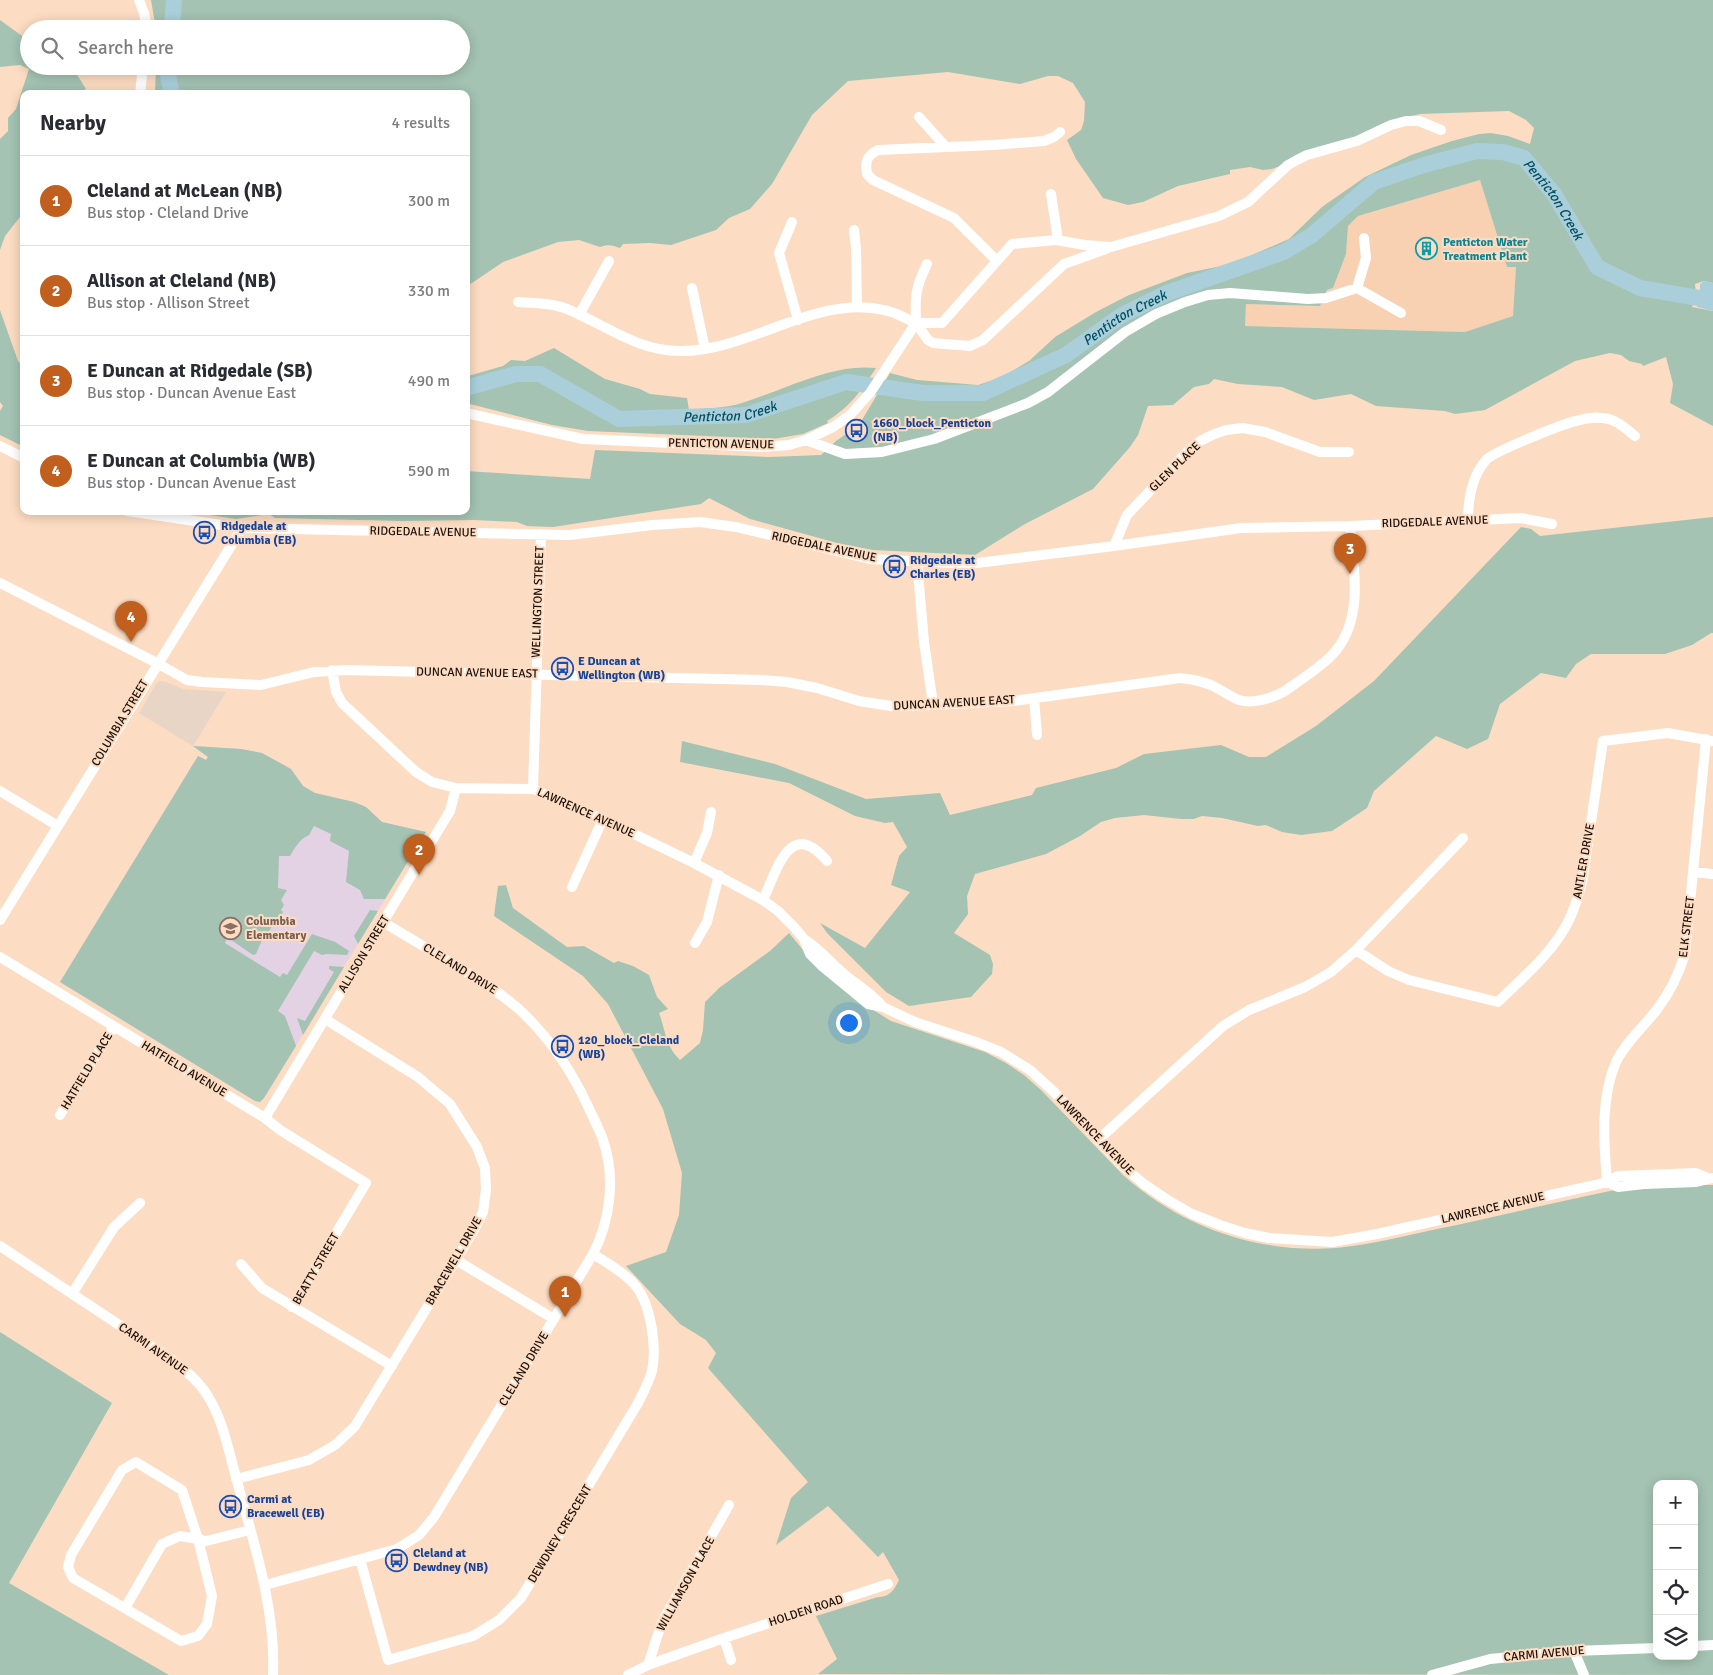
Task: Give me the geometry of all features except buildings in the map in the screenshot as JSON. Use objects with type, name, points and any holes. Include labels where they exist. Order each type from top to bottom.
[{"type":"street","points":[[139,0],[145,20]]},
{"type":"street","points":[[140,90],[142,75]]},
{"type":"street","points":[[919,117],[946,147]]},
{"type":"street","points":[[928,264],[919,281],[915,295],[916,323],[928,340],[933,343],[974,345],[984,340],[1064,264],[1112,247],[1218,216],[1248,202],[1288,165],[1297,160],[1307,155],[1357,141],[1391,125],[1406,121],[1419,121],[1441,130]]},
{"type":"street","points":[[997,261],[954,218],[932,206],[884,187],[873,180],[867,174],[866,160],[870,154],[878,150],[1044,141],[1060,132]]},
{"type":"street","points":[[1051,194],[1058,240]]},
{"type":"street","points":[[792,222],[779,253],[798,320]]},
{"type":"street","points":[[854,230],[856,248],[856,308]]},
{"type":"street","points":[[1357,288],[1366,258],[1364,238]]},
{"type":"street","points":[[518,302],[554,305],[579,315],[626,340],[647,348],[679,352],[705,349],[840,309],[884,310],[916,323],[942,323],[1012,244],[1058,240],[1112,247]]},
{"type":"street","points":[[579,315],[609,261]]},
{"type":"street","points":[[692,288],[705,349]]},
{"type":"street","points":[[806,440],[845,454],[882,452],[934,439],[1028,403],[1048,392],[1096,354],[1141,323],[1185,302],[1208,295],[1230,293],[1308,299],[1326,298],[1357,288],[1401,313]]},
{"type":"street","name":"PENTICTON AVENUE","points":[[470,414],[583,439],[762,447],[789,445],[806,440],[833,427],[850,415],[870,393],[916,323]]},
{"type":"street","points":[[1468,521],[1468,506],[1478,470],[1487,458],[1574,421],[1589,418],[1615,420],[1635,436]]},
{"type":"street","name":"GLEN PLACE","points":[[1114,546],[1127,515],[1186,453],[1212,434],[1242,428],[1265,432],[1320,452],[1349,452]]},
{"type":"street","points":[[0,446],[20,456]]},
{"type":"street","name":"RIDGEDALE AVENUE","points":[[153,515],[242,528],[570,535],[652,525],[700,522],[736,527],[870,559],[969,564],[1241,528],[1350,526],[1521,518],[1552,524]]},
{"type":"street","name":"DUNCAN AVENUE EAST","points":[[0,583],[187,680],[202,682],[261,685],[314,672],[332,670],[762,680],[787,682],[817,688],[858,701],[900,706],[1012,701],[1180,678],[1210,685],[1238,700],[1254,701],[1285,691],[1333,654],[1346,635],[1352,615],[1356,588],[1350,526]]},
{"type":"street","name":"COLUMBIA STREET","points":[[0,920],[242,528]]},
{"type":"street","name":"WELLINGTON STREET","points":[[533,789],[540,534]]},
{"type":"street","points":[[917,561],[924,642],[933,704]]},
{"type":"street","name":"LAWRENCE AVENUE","points":[[332,670],[339,698],[349,710],[416,772],[432,782],[456,788],[533,789],[719,875],[763,900],[778,911],[804,939],[817,947],[842,973],[874,996],[883,1008],[915,1022],[976,1042],[1008,1056],[1030,1070],[1054,1092],[1125,1168],[1144,1184],[1192,1214],[1245,1233],[1269,1238],[1332,1242],[1377,1234],[1607,1182],[1618,1176],[1696,1173],[1711,1178]]},
{"type":"street","points":[[1034,698],[1037,735]]},
{"type":"street","name":"ANTLER DRIVE","points":[[1356,950],[1388,971],[1409,980],[1498,1002],[1549,951],[1565,928],[1576,902],[1582,883],[1603,741],[1668,733],[1710,740]]},
{"type":"street","name":"ELK STREET","points":[[1607,1182],[1603,1132],[1609,1085],[1617,1061],[1634,1034],[1658,1008],[1678,976],[1685,954],[1693,872],[1710,740]]},
{"type":"street","name":"ALLISON STREET","points":[[265,1118],[450,812],[456,788]]},
{"type":"street","points":[[0,791],[58,826]]},
{"type":"street","points":[[694,863],[707,833],[711,812]]},
{"type":"street","points":[[572,887],[603,820]]},
{"type":"street","points":[[1098,1140],[1223,1026],[1249,1010],[1305,987],[1331,972],[1356,950],[1463,838]]},
{"type":"street","points":[[763,900],[786,853],[794,845],[800,844],[813,847],[827,861]]},
{"type":"street","points":[[1693,872],[1713,874]]},
{"type":"street","points":[[695,943],[707,918],[719,875]]},
{"type":"street","name":"CLELAND DRIVE","points":[[265,1585],[397,1549],[419,1535],[434,1517],[592,1254],[602,1236],[608,1208],[610,1194],[607,1154],[602,1137],[590,1110],[558,1052],[523,1012],[503,996],[383,922]]},
{"type":"street","name":"HATFIELD AVENUE","points":[[0,957],[265,1118],[280,1130],[366,1183]]},
{"type":"street","name":"BRACEWELL DRIVE","points":[[236,1479],[309,1460],[335,1445],[355,1426],[474,1230],[483,1212],[486,1190],[485,1168],[477,1148],[450,1104],[418,1077],[324,1019]]},
{"type":"street","name":"HATFIELD PLACE","points":[[60,1115],[114,1026]]},
{"type":"street","name":"BEATTY STREET","points":[[366,1183],[292,1306],[392,1366]]},
{"type":"street","points":[[72,1294],[114,1227],[140,1203]]},
{"type":"street","name":"CARMI AVENUE","points":[[0,1246],[172,1360],[188,1372],[200,1385],[216,1411],[265,1585],[272,1638],[273,1675]]},
{"type":"street","name":"DEWDNEY CRESCENT","points":[[360,1559],[388,1660],[473,1636],[499,1620],[521,1598],[638,1403],[652,1372],[653,1336],[647,1308],[635,1285],[621,1271],[592,1254]]},
{"type":"street","points":[[456,1260],[554,1319]]},
{"type":"street","points":[[241,1264],[262,1288],[292,1306]]},
{"type":"street","points":[[136,1462],[182,1490],[198,1538],[212,1596],[207,1624],[198,1636],[181,1641],[125,1608],[73,1578],[68,1567],[71,1556],[122,1470],[136,1462]]},
{"type":"street","name":"WILLIAMSON PLACE","points":[[648,1665],[662,1622],[729,1505]]},
{"type":"street","points":[[125,1608],[162,1544],[180,1536],[206,1541],[250,1530]]},
{"type":"street","name":"HOLDEN ROAD","points":[[628,1675],[648,1665],[724,1638],[888,1584]]},
{"type":"street","points":[[724,1638],[731,1660]]},
{"type":"street","points":[[1698,1646],[1713,1645]]},
{"type":"street","name":"CARMI AVENUE","points":[[1432,1675],[1490,1659],[1574,1651],[1653,1648]]},
{"type":"street","points":[[1574,1651],[1584,1675]]},
{"type":"shaded area","points":[[1480,180],[1507,266],[1516,267],[1513,316],[1465,332],[1245,326],[1246,304],[1320,306],[1327,290],[1333,288],[1346,254],[1348,226],[1358,216]]},
{"type":"shaded area","points":[[160,681],[183,689],[226,692],[193,746],[139,713],[156,684]]},
{"type":"shaded area","name":"Columbia Elementary","points":[[193,746],[241,749],[262,753],[291,769],[303,786],[315,793],[354,802],[366,807],[382,822],[426,832],[260,1102],[255,1101],[60,982],[198,756],[206,760],[208,757]]},
{"type":"green space","points":[[151,0],[1713,0],[1713,283],[1704,281],[1695,284],[1696,297],[1692,307],[1713,311],[1713,426],[1670,403],[1673,384],[1666,357],[1643,366],[1642,364],[1629,361],[1621,355],[1610,353],[1575,361],[1485,410],[1455,414],[1445,411],[1376,406],[1351,394],[1314,400],[1282,387],[1238,384],[1214,379],[1209,384],[1194,387],[1173,405],[1148,406],[1138,435],[1130,447],[1093,489],[1025,524],[975,555],[873,550],[837,543],[750,519],[709,498],[701,504],[553,527],[527,526],[517,522],[474,520],[403,521],[275,518],[270,515],[470,515],[470,471],[590,479],[595,450],[770,457],[821,455],[836,441],[859,425],[890,373],[917,380],[978,385],[1002,377],[1029,361],[1055,337],[1096,312],[1129,295],[1187,273],[1231,264],[1289,239],[1322,207],[1365,177],[1411,155],[1479,134],[1491,133],[1508,136],[1530,144],[1534,128],[1526,120],[1509,111],[1420,114],[1386,122],[1354,138],[1272,169],[1263,170],[1250,167],[1230,170],[1230,174],[1178,186],[1143,202],[1128,205],[1103,198],[1076,159],[1067,140],[1081,130],[1084,121],[1085,102],[1073,83],[1058,76],[1048,76],[1020,84],[948,72],[848,81],[812,115],[772,184],[750,209],[729,218],[716,230],[671,245],[650,243],[623,244],[620,248],[610,245],[600,247],[579,240],[558,242],[503,262],[470,284],[470,90],[155,90],[156,75],[470,75],[470,20],[154,20]],"holes":[[[1480,180],[1507,267],[1516,267],[1513,316],[1465,332],[1245,326],[1246,304],[1320,306],[1327,290],[1333,288],[1346,254],[1348,226],[1358,216]]]},
{"type":"green space","points":[[0,20],[20,34],[20,65],[0,67]]},
{"type":"green space","points":[[27,75],[77,75],[86,89],[84,90],[22,90]]},
{"type":"green space","points":[[20,97],[20,217],[5,236],[0,250],[0,139],[8,131],[8,118],[16,109]]},
{"type":"green space","points":[[0,310],[20,363],[20,445],[0,435],[0,411],[3,406],[0,402]]},
{"type":"green space","points":[[554,348],[605,379],[640,389],[650,394],[687,398],[689,410],[736,405],[825,373],[859,368],[876,368],[854,398],[843,410],[827,421],[828,423],[803,434],[773,439],[588,431],[552,425],[470,404],[470,375],[503,366],[511,360],[525,361]]},
{"type":"green space","points":[[210,515],[262,515],[236,519]]},
{"type":"green space","points":[[1713,517],[1713,633],[1692,645],[1665,654],[1591,654],[1576,664],[1566,678],[1541,673],[1500,704],[1488,739],[1467,749],[1436,736],[1374,791],[1367,808],[1332,831],[1301,835],[1282,832],[1266,825],[1258,826],[1222,818],[1202,816],[1194,819],[1144,815],[1115,818],[1101,822],[1080,836],[1046,854],[975,874],[967,896],[968,914],[954,933],[990,955],[993,964],[992,974],[971,997],[909,1006],[886,992],[827,933],[820,923],[865,948],[910,892],[891,885],[899,856],[907,847],[893,822],[885,823],[855,816],[789,783],[680,762],[682,741],[775,764],[866,799],[940,793],[950,815],[1032,795],[1036,788],[1116,768],[1144,754],[1221,745],[1249,757],[1266,757],[1316,726],[1374,681],[1521,527],[1531,529],[1540,536]]},
{"type":"green space","name":"Columbia Elementary","points":[[193,746],[241,749],[262,753],[291,769],[303,786],[315,793],[354,802],[366,807],[382,822],[426,832],[385,899],[364,899],[360,890],[346,882],[349,851],[330,841],[331,834],[314,826],[309,835],[298,843],[290,856],[279,856],[278,888],[287,890],[281,900],[284,905],[281,910],[283,912],[276,923],[274,922],[264,941],[262,940],[256,954],[253,955],[227,937],[225,943],[280,977],[283,973],[287,975],[312,934],[335,942],[349,951],[347,955],[322,955],[314,951],[278,1011],[285,1016],[296,1046],[260,1102],[255,1101],[60,982],[198,756],[206,760],[208,757]]},
{"type":"green space","points":[[506,885],[513,908],[567,947],[584,946],[614,963],[618,961],[633,966],[649,975],[657,997],[668,1009],[659,1013],[671,1049],[680,1060],[700,1043],[705,1002],[719,988],[770,951],[789,933],[808,956],[867,1006],[891,1021],[985,1052],[1024,1075],[1042,1091],[1123,1175],[1146,1193],[1195,1223],[1250,1241],[1307,1249],[1349,1247],[1615,1190],[1651,1186],[1713,1185],[1713,1675],[818,1674],[837,1659],[816,1616],[886,1596],[893,1590],[899,1580],[883,1552],[878,1557],[828,1506],[776,1545],[791,1498],[808,1482],[708,1368],[716,1353],[706,1340],[680,1324],[626,1266],[666,1252],[679,1215],[682,1173],[663,1109],[608,1004],[583,976],[494,916],[498,886]]},
{"type":"green space","points":[[370,910],[378,911],[358,944],[354,936]]},
{"type":"green space","points":[[329,966],[344,967],[303,1035],[297,1018],[305,1021],[334,972],[329,969]]},
{"type":"green space","points":[[0,1332],[112,1403],[9,1583],[169,1675],[0,1675]]},
{"type":"water","points":[[1704,281],[1713,283],[1713,311],[1697,307],[1700,284]]},
{"type":"waterway","name":"Penticton Creek","points":[[173,20],[174,0]]},
{"type":"waterway","name":"Penticton Creek","points":[[168,75],[171,90]]},
{"type":"waterway","name":"Penticton Creek","points":[[470,387],[516,374],[540,374],[619,419],[746,415],[846,382],[923,393],[983,393],[1066,355],[1122,315],[1167,293],[1284,252],[1312,235],[1374,182],[1424,165],[1477,151],[1503,152],[1524,158],[1554,194],[1597,267],[1640,288],[1699,298],[1713,298]]},
{"type":"place","name":"Penticton Water Treatment Plant","points":[[1427,249]]},
{"type":"place","name":"1660_block_Penticton (NB)","points":[[857,430]]},
{"type":"place","name":"Ridgedale at Columbia (EB)","points":[[205,533]]},
{"type":"place","name":"Ridgedale at Charles (EB)","points":[[894,567]]},
{"type":"place","name":"E Duncan at Ridgedale (SB)","points":[[1350,574]]},
{"type":"place","name":"E Duncan at Columbia (WB)","points":[[131,642]]},
{"type":"place","name":"E Duncan at Wellington (WB)","points":[[562,668]]},
{"type":"place","name":"Allison at Cleland (NB)","points":[[419,875]]},
{"type":"place","name":"Columbia Elementary","points":[[230,928]]},
{"type":"place","name":"120_block_Cleland (WB)","points":[[562,1047]]},
{"type":"place","name":"Cleland at McLean (NB)","points":[[565,1317]]},
{"type":"place","name":"Carmi at Bracewell (EB)","points":[[231,1506]]},
{"type":"place","name":"Cleland at Dewdney (NB)","points":[[397,1560]]}]
